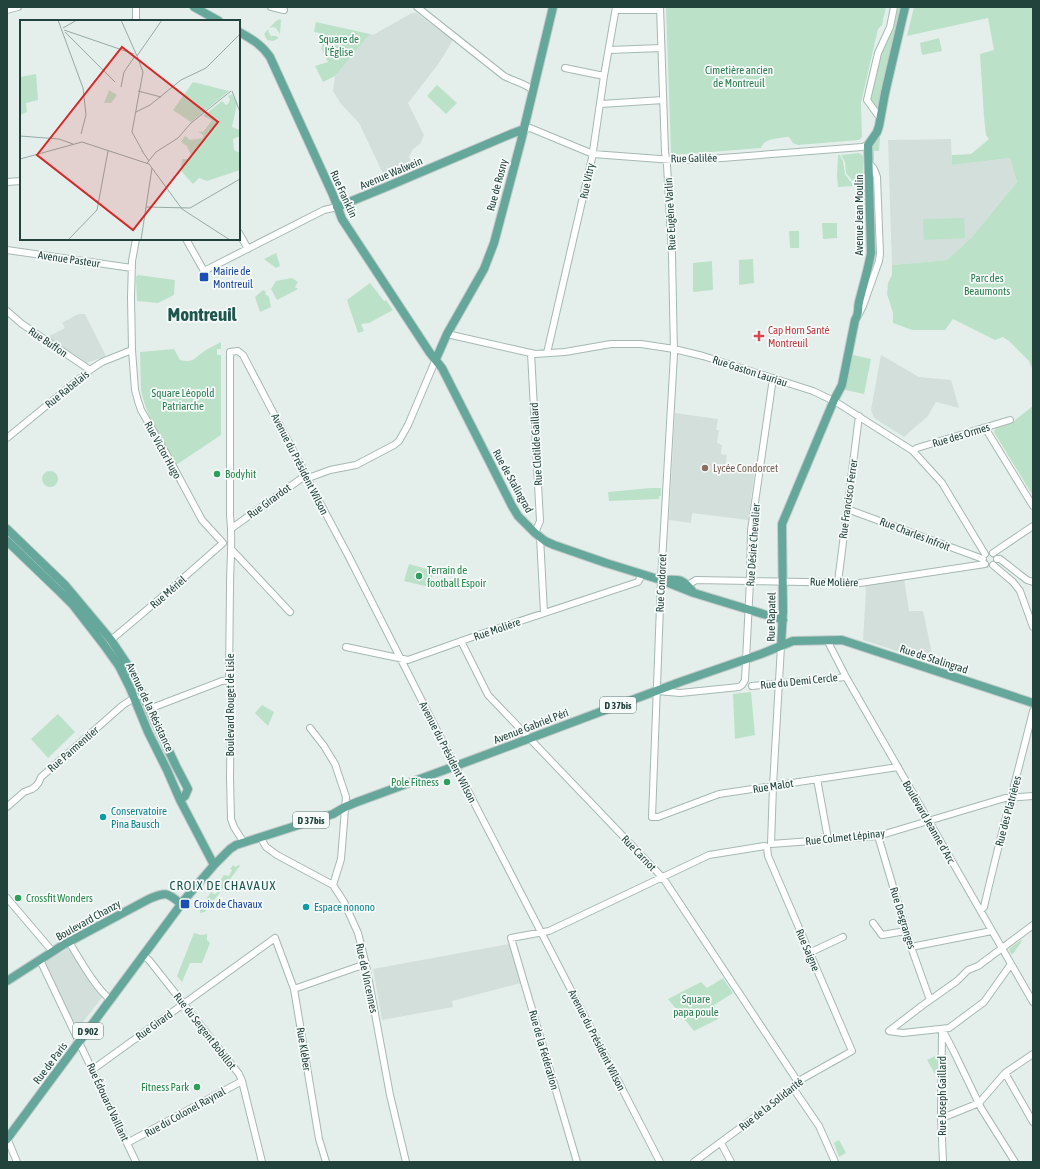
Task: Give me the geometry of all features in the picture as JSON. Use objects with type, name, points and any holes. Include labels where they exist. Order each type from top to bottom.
[{"type":"main road","points":[[194,7],[217,20]]},
{"type":"main road","name":"Rue de Rosny","points":[[436,359],[447,334],[484,269],[494,243],[524,129],[553,7]]},
{"type":"main road","points":[[868,145],[877,132],[905,7]]},
{"type":"main road","name":"Rue Franklin","points":[[240,33],[264,48],[270,57],[342,219],[436,359]]},
{"type":"main road","name":"Avenue Walwein","points":[[337,207],[524,129]]},
{"type":"main road","name":"Avenue Jean Moulin","points":[[834,400],[842,385],[856,320],[859,314],[858,305],[868,270],[871,253],[868,145]]},
{"type":"main road","name":"Rue de Stalingrad","points":[[436,359],[512,506],[518,516],[537,535],[554,545],[642,575],[661,580],[684,581],[686,587]]},
{"type":"main road","name":"Rue Rapatel","points":[[781,646],[782,524],[834,400]]},
{"type":"main road","name":"Avenue de la Résistance","points":[[8,528],[65,585],[111,640],[127,664],[143,694],[188,789],[186,796],[180,800]]},
{"type":"main road","name":"Avenue de la Résistance","points":[[7,541],[73,605],[102,641],[119,666],[125,676],[148,732],[180,800],[214,865]]},
{"type":"main road","points":[[686,587],[694,593],[782,620]]},
{"type":"main road","name":"Rue de Stalingrad","points":[[827,640],[844,641],[1033,703]]},
{"type":"main road","name":"Avenue Gabriel Péri","points":[[214,865],[230,849],[244,843],[333,814],[345,806],[656,691],[794,641],[827,640]]},
{"type":"main road","name":"Rue de Paris","points":[[7,1138],[144,956],[181,904],[214,865]]},
{"type":"main road","name":"Boulevard Chanzy","points":[[7,981],[69,942],[162,894],[170,895],[181,904]]},
{"type":"street","points":[[7,10],[18,7]]},
{"type":"street","points":[[136,7],[136,20]]},
{"type":"street","points":[[271,7],[281,10]]},
{"type":"street","points":[[417,7],[506,77],[533,90]]},
{"type":"street","points":[[880,118],[867,100],[878,53],[890,27],[894,7]]},
{"type":"street","points":[[616,9],[660,9]]},
{"type":"street","name":"Rue Vitry","points":[[547,353],[593,154],[604,76],[616,9]]},
{"type":"street","name":"Rue Eugène Varlin","points":[[660,9],[672,254],[674,349]]},
{"type":"street","points":[[609,50],[661,48]]},
{"type":"street","points":[[565,68],[604,76]]},
{"type":"street","points":[[601,104],[664,100]]},
{"type":"street","name":"Rue Galilée","points":[[524,129],[530,128],[593,154],[667,159],[709,159],[862,147],[868,145]]},
{"type":"street","points":[[7,182],[20,181]]},
{"type":"street","name":"Avenue Walwein","points":[[187,240],[204,271],[248,250],[324,210],[337,207]]},
{"type":"street","points":[[240,235],[248,250]]},
{"type":"street","name":"Rue Victor Hugo","points":[[136,240],[132,268],[131,297],[132,350],[135,390],[141,410],[202,520],[225,543]]},
{"type":"street","name":"Avenue Pasteur","points":[[7,250],[132,268]]},
{"type":"street","name":"Rue Buffon","points":[[7,311],[22,324],[90,370]]},
{"type":"street","name":"Rue Gaston Lauriau","points":[[447,334],[531,353],[565,352],[611,344],[626,343],[674,349],[703,356],[813,391],[834,400],[913,451],[942,483],[984,559]]},
{"type":"street","name":"Rue Condorcet","points":[[652,817],[661,580],[674,349]]},
{"type":"street","name":"Rue Rabelais","points":[[7,438],[90,370],[102,362],[132,350]]},
{"type":"street","name":"Avenue du Président Wilson","points":[[230,352],[238,351],[243,354],[660,1162]]},
{"type":"street","name":"Boulevard Rouget de Lisle","points":[[230,352],[230,518],[225,543],[230,563]]},
{"type":"street","name":"Rue Clotilde Gaillard","points":[[531,353],[540,521],[537,535],[544,613]]},
{"type":"street","name":"Rue Girardot","points":[[232,528],[302,478],[311,478],[330,470],[356,465],[399,441],[436,359]]},
{"type":"street","name":"Rue Désiré Chevalier","points":[[656,691],[680,693],[738,687],[742,686],[745,680],[751,530],[773,378]]},
{"type":"street","name":"Rue Francisco Ferrer","points":[[838,582],[860,416]]},
{"type":"street","name":"Rue des Ormes","points":[[913,451],[917,448],[1010,420]]},
{"type":"street","points":[[983,428],[987,431],[1033,506]]},
{"type":"street","name":"Rue Charles Infroit","points":[[847,509],[984,559]]},
{"type":"street","name":"Boulevard Rouget de Lisle","points":[[230,518],[232,528],[232,550],[230,563],[229,680],[231,690],[231,819],[244,843]]},
{"type":"street","points":[[1033,526],[993,553],[990,552],[984,559],[989,566],[1000,559],[1027,580],[1033,582]]},
{"type":"street","name":"Rue Mériel","points":[[111,640],[225,543]]},
{"type":"street","points":[[232,550],[290,612]]},
{"type":"street","points":[[993,553],[996,555],[995,562]]},
{"type":"street","name":"Rue Molière","points":[[686,587],[696,580],[860,583],[984,559]]},
{"type":"street","points":[[995,562],[1020,591],[1033,627]]},
{"type":"street","name":"Rue Molière","points":[[346,647],[408,660],[638,582],[642,575]]},
{"type":"street","name":"Boulevard Jeanne d'Arc","points":[[827,640],[846,677],[1033,1002]]},
{"type":"street","name":"Rue Carnot","points":[[461,641],[488,695],[663,878],[798,1082]]},
{"type":"street","name":"Rue Rapatel","points":[[769,846],[781,646]]},
{"type":"street","name":"Rue du Demi Cercle","points":[[752,686],[846,677]]},
{"type":"street","points":[[149,709],[222,681],[229,680]]},
{"type":"street","name":"Rue Parmentier","points":[[7,807],[24,792],[36,786],[41,777],[123,705],[143,694]]},
{"type":"street","name":"Rue des Platrières","points":[[981,910],[984,906],[1033,711]]},
{"type":"street","points":[[310,728],[324,746],[335,764],[346,797],[340,864],[333,885]]},
{"type":"street","name":"Rue Malot","points":[[652,817],[658,817],[719,794],[898,767]]},
{"type":"street","points":[[817,779],[828,839]]},
{"type":"street","name":"Rue Colmet Lépinay","points":[[511,938],[549,931],[713,854],[763,846],[828,839],[878,836],[1005,798],[1033,796]]},
{"type":"street","name":"Rue Desgranges","points":[[878,836],[911,947],[930,1000]]},
{"type":"street","name":"Rue de Vincennes","points":[[260,837],[266,847],[277,855],[333,885],[344,902],[358,933],[366,965],[390,1095],[405,1162]]},
{"type":"street","name":"Rue Saigne","points":[[769,846],[768,856],[852,1051]]},
{"type":"street","points":[[7,898],[53,952]]},
{"type":"street","points":[[873,922],[882,935],[906,931]]},
{"type":"street","points":[[1011,964],[984,1002],[949,1028],[904,1033],[889,1031],[957,981],[968,970],[978,966],[1033,925]]},
{"type":"street","points":[[911,947],[992,931]]},
{"type":"street","points":[[809,953],[843,937]]},
{"type":"street","name":"Rue Kléber","points":[[274,938],[294,989],[319,1139],[326,1162]]},
{"type":"street","name":"Rue Girard","points":[[92,1070],[274,938]]},
{"type":"street","name":"Rue de la Fédération","points":[[511,938],[577,1162]]},
{"type":"street","points":[[69,942],[91,976],[106,996],[111,1000]]},
{"type":"street","name":"Rue du Sergent Bobillot","points":[[144,956],[239,1074],[262,1162]]},
{"type":"street","name":"Rue Édouard Vaillant","points":[[40,960],[136,1162]]},
{"type":"street","points":[[294,989],[366,965]]},
{"type":"street","points":[[942,1029],[979,1103],[1015,1162]]},
{"type":"street","name":"Rue Joseph Gaillard","points":[[942,1029],[941,1116],[943,1162]]},
{"type":"street","name":"Rue de la Solidarité","points":[[694,1162],[793,1088],[798,1082],[852,1051]]},
{"type":"street","points":[[941,1116],[946,1116],[979,1103],[1005,1073],[1033,1054]]},
{"type":"street","points":[[1005,1073],[1033,1122]]},
{"type":"street","name":"Rue du Colonel Raynal","points":[[128,1143],[242,1081]]},
{"type":"street","points":[[793,1088],[820,1126],[835,1162]]},
{"type":"street","points":[[7,1138],[17,1162]]},
{"type":"street","points":[[721,1143],[731,1162]]},
{"type":"shaded area","points":[[412,13],[416,13],[453,40],[439,63],[408,103],[424,135],[420,144],[413,149],[409,157],[414,169],[386,180],[359,123],[341,104],[333,91],[335,76],[370,34],[373,35]]},
{"type":"shaded area","points":[[951,139],[952,165],[1010,158],[1017,182],[971,238],[947,260],[892,265],[888,140]]},
{"type":"shaded area","points":[[78,314],[85,314],[106,356],[87,363],[47,337],[65,328],[62,323]]},
{"type":"shaded area","points":[[881,355],[919,377],[951,380],[959,408],[936,402],[928,416],[904,437],[874,418],[871,410]]},
{"type":"shaded area","name":"Lycée Condorcet","points":[[675,413],[718,419],[716,430],[719,430],[717,443],[722,445],[721,454],[727,455],[725,466],[755,469],[748,520],[692,513],[691,523],[669,520]]},
{"type":"shaded area","points":[[904,578],[909,611],[923,611],[934,663],[863,640],[866,592],[865,584]]},
{"type":"shaded area","points":[[509,944],[521,983],[452,1001],[453,1007],[382,1020],[373,969]]},
{"type":"shaded area","points":[[68,949],[72,952],[103,996],[76,1031],[46,966],[46,961]]},
{"type":"green space","name":"Cimetière ancien de Montreuil","points":[[666,7],[886,7],[882,25],[878,29],[861,103],[862,137],[859,140],[798,145],[793,143],[789,137],[786,137],[765,142],[761,148],[673,155],[671,152]]},
{"type":"green space","points":[[898,7],[901,7],[877,112],[869,102],[879,59],[893,29]]},
{"type":"green space","name":"Parc des Beaumonts","points":[[914,7],[1033,7],[1033,371],[1029,361],[1003,337],[995,340],[953,319],[945,330],[912,330],[893,323],[893,313],[887,294],[888,283],[892,275],[892,265],[947,260],[971,238],[1017,182],[1010,158],[952,165],[952,155],[971,154],[989,139],[986,135],[984,117],[980,54],[994,50],[988,18],[907,36]]},
{"type":"green space","points":[[280,19],[280,34],[276,28],[269,28]]},
{"type":"green space","name":"Square de l'Église","points":[[316,22],[370,34],[335,76],[323,82],[315,66],[328,62],[321,48],[323,41],[320,33],[314,32]]},
{"type":"green space","points":[[268,29],[271,36],[276,36],[279,38],[273,41],[267,40],[264,34]]},
{"type":"green space","points":[[939,38],[942,51],[922,55],[920,43]]},
{"type":"green space","points":[[437,85],[457,103],[446,114],[427,96]]},
{"type":"green space","points":[[880,137],[879,151],[874,151],[874,160],[872,160],[872,147]]},
{"type":"green space","points":[[859,153],[863,156],[863,183],[857,186],[846,173],[845,162],[841,155]]},
{"type":"green space","points":[[838,155],[840,155],[843,161],[845,174],[854,186],[838,187]]},
{"type":"green space","points":[[964,218],[965,238],[924,240],[923,219]]},
{"type":"green space","points":[[822,223],[837,223],[837,238],[823,239]]},
{"type":"green space","points":[[789,231],[799,231],[799,248],[790,248]]},
{"type":"green space","points":[[276,253],[280,266],[276,268],[264,259]]},
{"type":"green space","points":[[753,259],[754,283],[739,285],[739,260]]},
{"type":"green space","points":[[712,261],[713,290],[693,292],[693,263]]},
{"type":"green space","points":[[138,275],[175,280],[174,295],[158,303],[137,301],[136,277]]},
{"type":"green space","points":[[292,278],[298,282],[295,287],[298,289],[277,300],[271,289],[276,281]]},
{"type":"green space","points":[[370,283],[393,310],[369,323],[361,324],[364,331],[358,333],[347,300]]},
{"type":"green space","points":[[263,290],[269,297],[271,307],[260,312],[255,297]]},
{"type":"green space","name":"Square Léopold Patriarche","points":[[221,342],[221,349],[217,349],[217,355],[221,355],[221,435],[176,465],[156,429],[143,400],[141,390],[140,352],[174,349],[180,360],[191,361]]},
{"type":"green space","points":[[853,355],[871,359],[864,394],[845,390]]},
{"type":"green space","points":[[1033,406],[1033,496],[994,432],[996,428],[1013,423]]},
{"type":"green space","points":[[47,471],[53,471],[58,476],[56,485],[53,487],[47,487],[42,482],[42,476]]},
{"type":"green space","points":[[661,488],[661,496],[659,496],[659,499],[609,501],[608,492]]},
{"type":"green space","name":"Terrain de football Espoir","points":[[409,564],[434,571],[429,587],[404,581]]},
{"type":"green space","points":[[751,692],[755,735],[735,739],[733,694]]},
{"type":"green space","points":[[262,705],[274,712],[268,726],[255,713]]},
{"type":"green space","points":[[58,714],[75,732],[48,758],[31,739]]},
{"type":"green space","points":[[233,865],[235,867],[240,866],[205,912],[200,913],[200,908],[204,910],[209,902],[206,899],[211,892],[216,894],[222,883],[220,881],[224,875],[229,876],[232,870],[230,869]]},
{"type":"green space","points":[[194,933],[201,935],[207,934],[207,940],[210,943],[202,963],[190,963],[182,982],[177,976]]},
{"type":"green space","points":[[1021,940],[1022,941],[1013,954],[1011,954],[1009,950],[1010,948]]},
{"type":"green space","name":"Square papa poule","points":[[723,978],[733,993],[714,1005],[718,1019],[694,1031],[668,999],[701,982],[707,988]]},
{"type":"green space","points":[[937,1055],[937,1073],[935,1074],[927,1060]]},
{"type":"green space","points":[[839,1140],[846,1153],[839,1157],[834,1143]]},
{"type":"place","name":"Mairie de Montreuil","points":[[204,277]]},
{"type":"place","name":"Cap Horn Santé Montreuil","points":[[759,336]]},
{"type":"place","name":"Lycée Condorcet","points":[[705,468]]},
{"type":"place","name":"Bodyhit","points":[[217,474]]},
{"type":"place","name":"Terrain de football Espoir","points":[[419,576]]},
{"type":"place","name":"Pole Fitness","points":[[447,782]]},
{"type":"place","name":"Conservatoire Pina Bausch","points":[[103,817]]},
{"type":"place","name":"Crossfit Wonders","points":[[18,898]]},
{"type":"place","name":"Croix de Chavaux","points":[[185,904]]},
{"type":"place","name":"Espace nonono","points":[[306,907]]},
{"type":"place","name":"Fitness Park","points":[[197,1087]]},
{"type":"district","name":"Montreuil","points":[[202,314]]},
{"type":"district","name":"CROIX DE CHAVAUX","points":[[223,885]]}]
